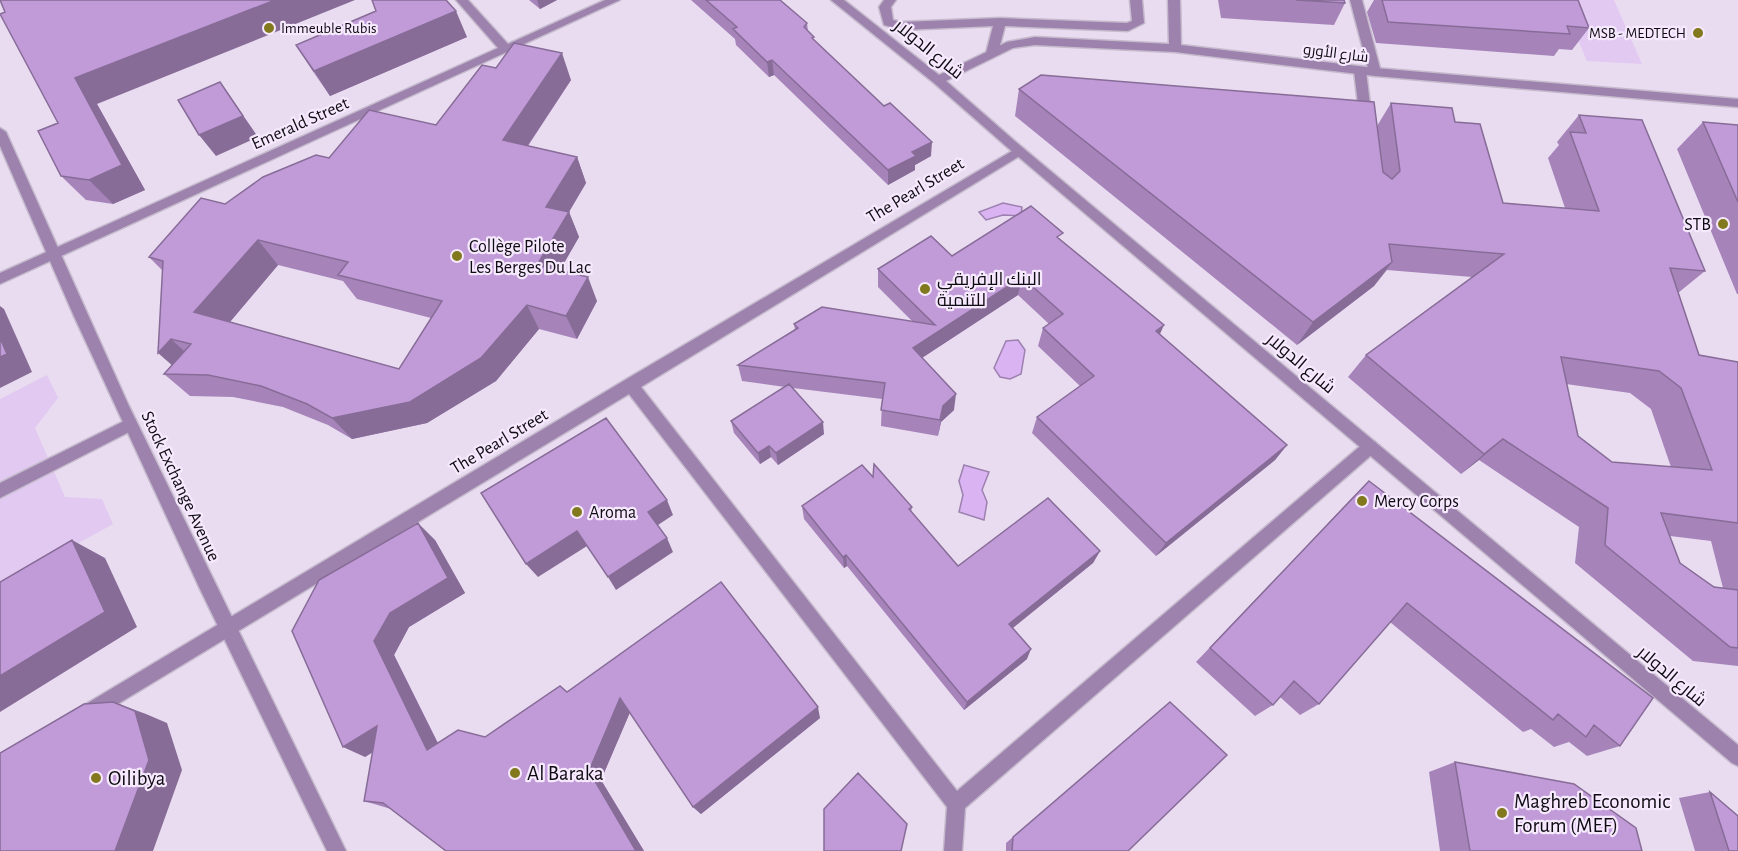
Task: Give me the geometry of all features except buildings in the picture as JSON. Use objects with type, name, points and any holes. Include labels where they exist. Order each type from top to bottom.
[{"type":"street","points":[[462,0],[506,49]]},
{"type":"street","name":"Emerald Street","points":[[0,279],[614,0]]},
{"type":"street","name":"شارع الدولار","points":[[837,0],[938,80],[1019,151],[1738,757]]},
{"type":"street","points":[[890,0],[885,7],[888,22],[902,26],[1000,22],[1128,27],[1137,23],[1136,0]]},
{"type":"street","points":[[1174,0],[1175,48]]},
{"type":"street","points":[[1356,0],[1375,72]]},
{"type":"street","points":[[992,53],[1000,22]]},
{"type":"street","name":"شارع الأورو","points":[[938,80],[1011,45],[1035,41],[1175,48],[1360,71],[1738,102]]},
{"type":"street","points":[[1360,71],[1367,129]]},
{"type":"street","name":"Stock Exchange Avenue","points":[[0,132],[52,256],[130,424],[226,628],[337,851]]},
{"type":"street","name":"The Pearl Street","points":[[69,724],[1019,151]]},
{"type":"street","points":[[630,384],[957,804],[953,851]]},
{"type":"street","points":[[0,491],[130,424]]},
{"type":"street","points":[[957,804],[1370,447]]},
{"type":"shaded area","points":[[1561,0],[1614,0],[1642,64],[1587,61]]},
{"type":"shaded area","points":[[1003,203],[1022,207],[1021,216],[1003,215],[986,220],[979,212]]},
{"type":"shaded area","points":[[1018,340],[1025,350],[1021,374],[1010,379],[1000,377],[994,368],[1006,341]]},
{"type":"shaded area","points":[[47,375],[58,398],[35,428],[65,497],[102,499],[113,524],[0,587],[0,399]]},
{"type":"shaded area","points":[[964,465],[989,472],[982,490],[987,502],[984,520],[959,512],[963,495],[959,481]]},
{"type":"place","name":"Immeuble Rubis","points":[[269,28]]},
{"type":"place","name":"MSB - MEDTECH","points":[[1698,33]]},
{"type":"place","name":"STB","points":[[1723,224]]},
{"type":"place","name":"Collège Pilote Les Berges Du Lac","points":[[457,256]]},
{"type":"place","name":"البنك الإفريقي للتنمية","points":[[925,289]]},
{"type":"place","name":"Mercy Corps","points":[[1362,501]]},
{"type":"place","name":"Aroma","points":[[577,512]]},
{"type":"place","name":"Al Baraka","points":[[515,773]]},
{"type":"place","name":"Oilibya","points":[[96,778]]},
{"type":"place","name":"Maghreb Economic Forum (MEF)","points":[[1502,813]]}]
